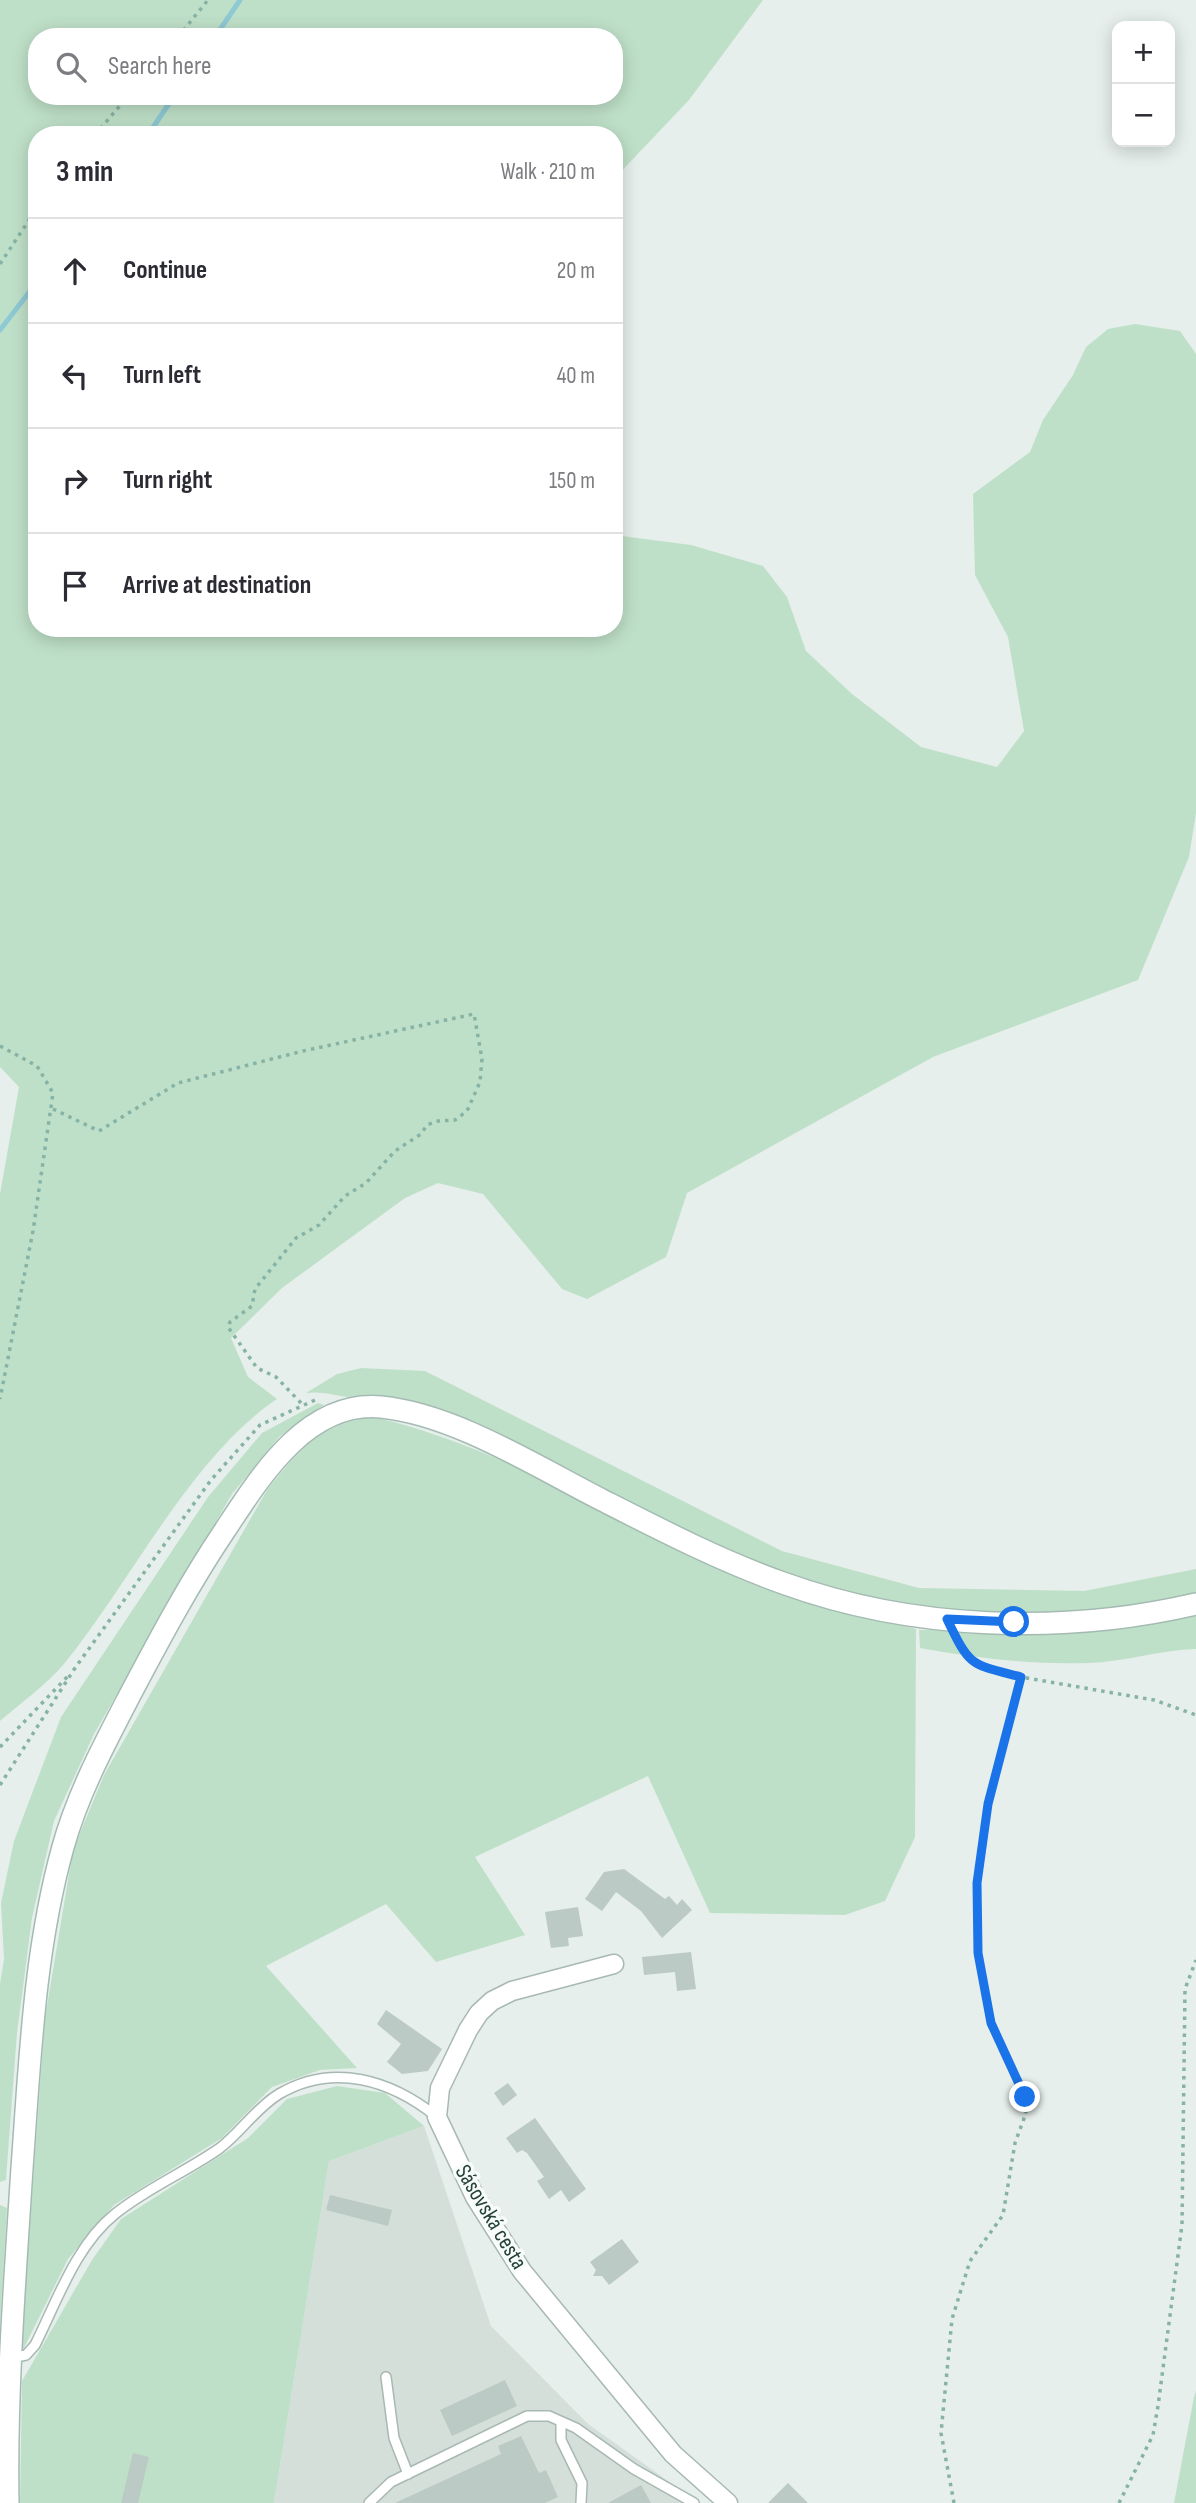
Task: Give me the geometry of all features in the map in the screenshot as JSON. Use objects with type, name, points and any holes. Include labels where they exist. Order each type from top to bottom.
[{"type":"street","points":[[8,2503],[11,2358],[33,2019],[45,1935],[63,1846],[95,1764],[204,1562],[262,1476],[307,1430],[344,1410],[364,1406],[423,1416],[485,1441],[669,1533],[782,1583],[862,1606],[947,1619],[1100,1620],[1196,1604]]},
{"type":"street","points":[[437,2117],[440,2088],[467,2030],[492,2001],[512,1991],[614,1964]]},
{"type":"street","name":"Sásovská cesta","points":[[437,2117],[475,2197],[522,2271],[673,2454],[727,2503]]},
{"type":"lane","points":[[11,2358],[26,2355],[36,2345],[75,2264],[115,2214],[218,2149],[278,2095],[304,2083],[332,2077],[360,2079],[389,2086],[413,2098],[437,2117]]},
{"type":"lane","points":[[386,2377],[394,2438],[408,2474]]},
{"type":"lane","points":[[369,2503],[390,2482],[527,2416],[549,2416],[561,2422],[694,2503]]},
{"type":"lane","points":[[561,2422],[561,2440],[582,2483],[582,2503]]},
{"type":"path","points":[[185,28],[208,0]]},
{"type":"path","points":[[103,126],[120,105]]},
{"type":"path","points":[[0,264],[28,222]]},
{"type":"path","points":[[53,1109],[99,1131],[178,1083],[303,1051],[474,1014],[482,1059],[480,1082],[467,1111],[455,1120],[427,1125],[421,1134],[395,1151],[366,1183],[345,1196],[318,1225],[296,1238],[256,1289],[252,1306],[230,1322],[228,1327],[257,1368],[276,1377],[302,1404]]},
{"type":"path","points":[[0,1046],[37,1066],[47,1078],[53,1093],[53,1109],[0,1399]]},
{"type":"path","points":[[0,1785],[75,1668],[211,1480],[260,1425],[302,1404],[325,1397]]},
{"type":"path","points":[[947,1619],[966,1657],[975,1665],[1021,1677],[1154,1700],[1196,1716]]},
{"type":"path","points":[[0,1747],[75,1668]]},
{"type":"path","points":[[954,2503],[940,2433],[952,2319],[970,2261],[1003,2215],[1015,2143],[1026,2113],[1022,2086],[991,2023],[978,1953],[977,1883],[988,1804],[1021,1677]]},
{"type":"path","points":[[1119,2503],[1153,2435],[1182,2225],[1185,1989],[1196,1960]]},
{"type":"shaded area","points":[[424,2126],[491,2326],[588,2424],[699,2503],[274,2503],[329,2161]]},
{"type":"green space","points":[[0,0],[763,0],[689,100],[623,170],[623,126],[28,126],[28,637],[623,637],[623,536],[691,545],[763,566],[787,597],[806,651],[852,694],[921,747],[997,767],[1024,731],[1008,637],[975,575],[973,494],[1030,452],[1043,420],[1073,375],[1086,347],[1108,329],[1135,324],[1180,331],[1196,354],[1196,813],[1189,857],[1138,980],[933,1057],[687,1193],[666,1257],[587,1299],[562,1289],[483,1194],[438,1183],[405,1198],[282,1288],[231,1338],[248,1377],[277,1399],[246,1424],[217,1453],[189,1487],[64,1664],[0,1721],[0,1194],[19,1087],[0,1067]]},
{"type":"green space","points":[[361,1368],[425,1371],[782,1551],[919,1588],[1084,1591],[1196,1569],[1196,1593],[1141,1606],[1085,1613],[1028,1615],[971,1613],[858,1595],[803,1580],[728,1552],[451,1415],[399,1399],[374,1395],[348,1397],[306,1393],[337,1374]]},
{"type":"green space","points":[[318,1403],[324,1405],[279,1437],[232,1494],[94,1734],[54,1821],[32,1918],[17,2033],[6,2180],[0,2182],[0,1984],[4,1959],[1,1903],[14,1841],[61,1717],[208,1497],[262,1433]]},
{"type":"green space","points":[[373,1417],[421,1430],[514,1466],[759,1587],[826,1608],[916,1629],[915,1837],[885,1901],[845,1915],[710,1913],[648,1776],[475,1857],[525,1935],[436,1962],[386,1904],[266,1966],[357,2068],[320,2070],[272,2087],[222,2138],[114,2205],[68,2259],[20,2356],[45,2018],[73,1850],[104,1775],[267,1490],[290,1462],[324,1432],[354,1420]]},
{"type":"green space","points":[[1196,1614],[1196,1649],[1115,1661],[1025,1662],[920,1648],[919,1630],[1093,1629]]},
{"type":"green space","points":[[337,2086],[385,2093],[424,2126],[329,2161],[274,2503],[20,2503],[22,2381],[92,2260],[121,2219],[248,2138],[287,2099]]},
{"type":"green space","points":[[0,2205],[7,2208],[0,2326]]},
{"type":"green space","points":[[1196,2391],[1196,2503],[1174,2503],[1194,2397]]},
{"type":"building","points":[[624,1869],[665,1899],[669,1896],[677,1905],[682,1899],[692,1910],[662,1938],[641,1911],[616,1892],[602,1911],[585,1899],[604,1872]]},
{"type":"building","points":[[578,1907],[583,1936],[568,1938],[569,1946],[551,1948],[545,1912]]},
{"type":"building","points":[[691,1952],[696,1989],[677,1991],[675,1972],[644,1975],[642,1957]]},
{"type":"building","points":[[386,2010],[442,2049],[428,2071],[402,2074],[387,2062],[401,2044],[377,2024]]},
{"type":"building","points":[[508,2083],[517,2095],[503,2106],[494,2093]]},
{"type":"building","points":[[535,2118],[586,2189],[569,2202],[561,2190],[549,2199],[537,2181],[544,2177],[527,2153],[522,2150],[517,2153],[506,2138]]},
{"type":"building","points":[[330,2195],[392,2210],[388,2226],[326,2210]]},
{"type":"building","points":[[622,2239],[639,2262],[609,2285],[602,2276],[593,2276],[596,2270],[590,2262]]},
{"type":"building","points":[[505,2380],[517,2406],[452,2436],[440,2410]]},
{"type":"building","points":[[521,2436],[539,2473],[546,2470],[558,2497],[545,2503],[395,2503],[501,2454],[498,2446]]},
{"type":"building","points":[[133,2453],[149,2457],[138,2503],[121,2503]]},
{"type":"building","points":[[788,2483],[808,2503],[768,2503]]},
{"type":"building","points":[[641,2485],[651,2503],[608,2503]]},
{"type":"waterway","points":[[221,28],[240,0]]},
{"type":"waterway","points":[[154,126],[168,105]]},
{"type":"waterway","points":[[0,330],[28,294]]},
{"type":"route","points":[[1014,1622],[947,1619],[966,1657],[975,1665],[1021,1677],[988,1804],[977,1883],[978,1953],[991,2023],[1025,2097]]}]
